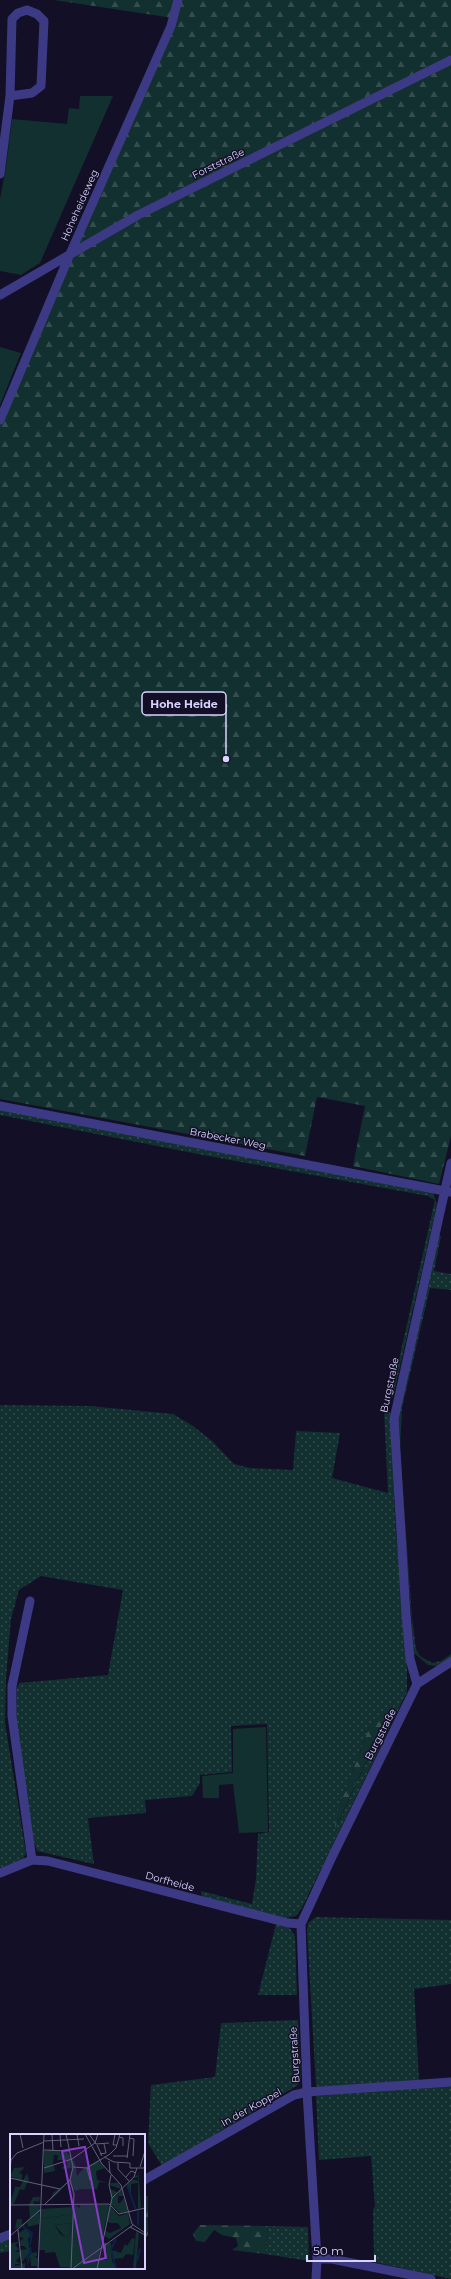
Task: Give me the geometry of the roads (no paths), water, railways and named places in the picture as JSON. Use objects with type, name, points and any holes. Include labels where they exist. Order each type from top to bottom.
[{"type":"street","name":"Hoheheideweg","points":[[0,420],[70,254],[171,26],[178,0]]},
{"type":"street","points":[[0,174],[10,96],[12,19],[18,13],[27,10],[37,14],[44,21],[42,86],[32,93],[10,96]]},
{"type":"street","name":"Forststraße","points":[[0,295],[138,215],[451,60]]},
{"type":"street","name":"Brabecker Weg","points":[[0,1106],[448,1192]]},
{"type":"street","name":"Burgstraße","points":[[316,2279],[317,2259],[307,2092],[301,1924],[331,1858],[417,1684],[410,1658],[406,1614],[394,1419],[448,1192],[451,1163]]},
{"type":"street","points":[[0,1873],[32,1860],[12,1716],[12,1686],[30,1601]]},
{"type":"street","points":[[417,1684],[451,1662]]},
{"type":"street","name":"Dorfheide","points":[[32,1860],[65,1865],[288,1923],[301,1924]]},
{"type":"street","name":"In der Koppel","points":[[145,2179],[294,2095],[307,2092],[451,2082]]},
{"type":"street","points":[[0,2238],[10,2234]]},
{"type":"street","points":[[317,2259],[332,2258],[431,2279]]},
{"type":"place","name":"Hohe Heide","points":[[226,759]]}]
